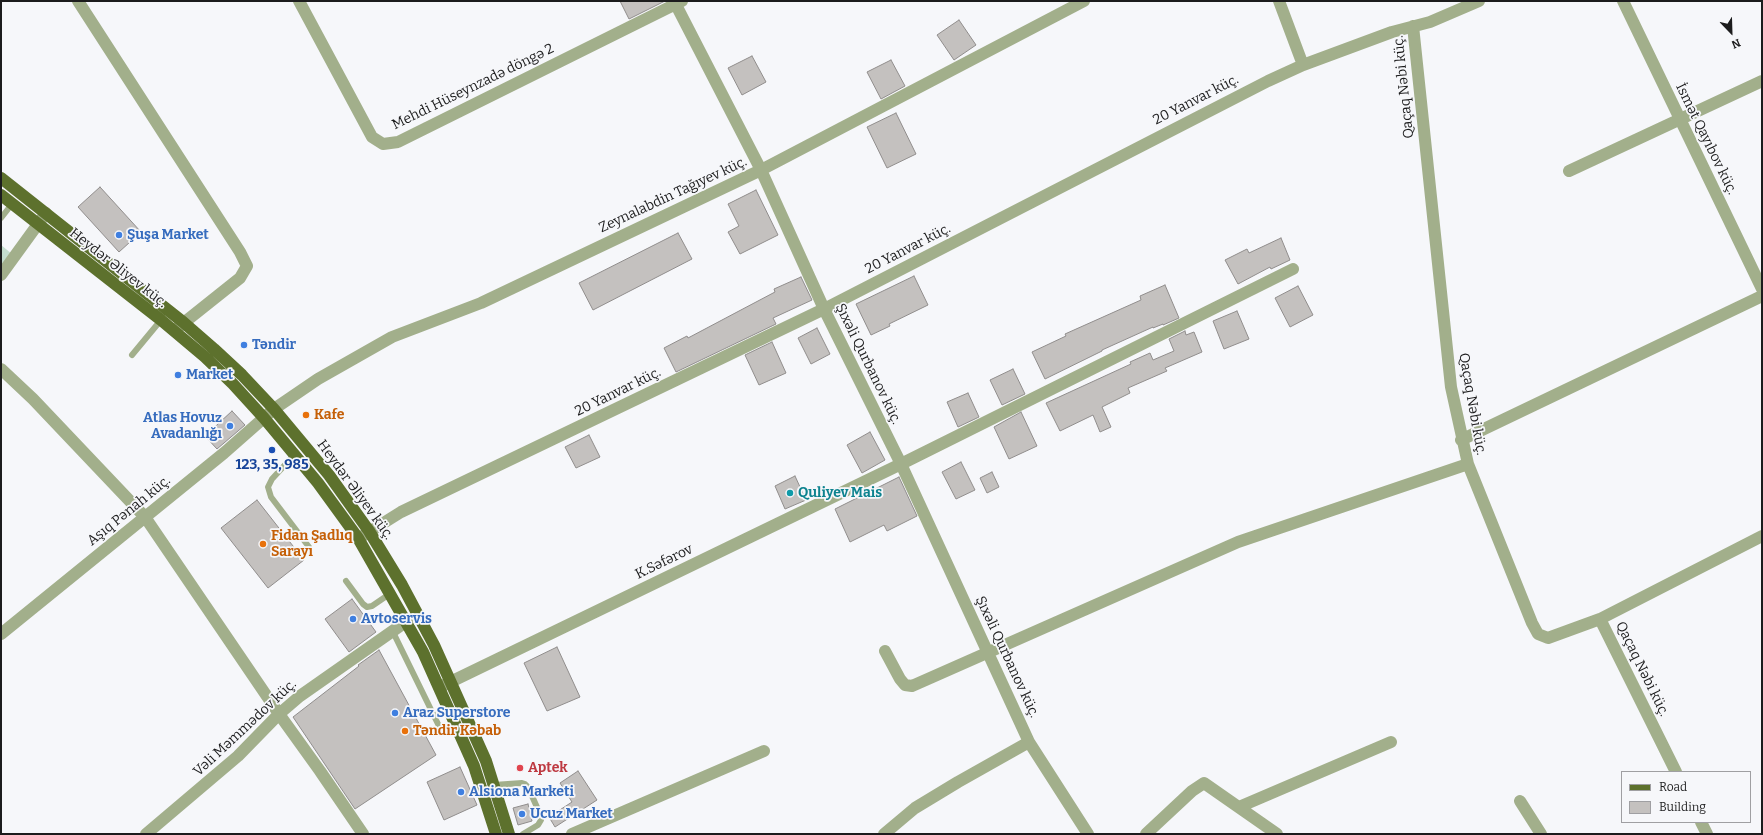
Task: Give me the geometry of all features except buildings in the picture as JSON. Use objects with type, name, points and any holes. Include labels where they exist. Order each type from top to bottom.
[{"type":"main road","name":"Heydər Əliyev küç.","points":[[1,178],[183,322],[242,375],[274,409],[329,475],[369,531],[417,612],[452,682],[477,741],[494,785],[509,834]]},
{"type":"main road","name":"Heydər Əliyev küç.","points":[[1,195],[161,320],[227,379],[264,418],[318,483],[358,538],[407,620],[440,687],[460,733],[482,789],[496,834]]},
{"type":"street","points":[[78,1],[236,245],[247,266],[240,278],[183,322],[174,331]]},
{"type":"street","name":"Mehdi Hüseynzadə döngə 2","points":[[299,1],[372,137],[383,144],[398,142],[678,2]]},
{"type":"street","name":"Zeynalabdin Tağıyev küç.","points":[[274,409],[318,379],[392,337],[481,302],[761,170],[1084,1]]},
{"type":"street","points":[[1279,1],[1303,65]]},
{"type":"street","name":"20 Yanvar küç.","points":[[358,538],[401,512],[824,310],[1230,99],[1303,65],[1392,32],[1430,22],[1479,1]]},
{"type":"street","name":"İsmət Qayıbov küç.","points":[[1622,1],[1762,290]]},
{"type":"street","name":"Şıxəli Qurbanov küç.","points":[[678,2],[761,170],[824,310],[901,464],[1029,742],[1088,834]]},
{"type":"street","name":"Qaçaq Nəbi küç.","points":[[1412,26],[1451,387],[1461,440],[1468,464],[1532,623],[1538,634],[1548,638],[1600,619],[1676,771]]},
{"type":"street","points":[[1569,171],[1762,81]]},
{"type":"street","points":[[1,275],[46,213]]},
{"type":"street","name":"K.Səfərov","points":[[440,687],[901,464],[1293,269]]},
{"type":"street","points":[[1461,440],[1762,296]]},
{"type":"street","points":[[1,369],[33,399],[145,517],[279,714],[363,834]]},
{"type":"street","name":"Aşıq Pənah küç.","points":[[1,634],[224,453],[274,409]]},
{"type":"street","points":[[885,651],[900,679],[905,685],[912,686],[1238,542],[1468,464]]},
{"type":"street","points":[[1600,619],[1762,536]]},
{"type":"street","name":"Vəli Məmmədov küç.","points":[[146,834],[238,756],[279,714],[327,676],[407,620]]},
{"type":"street","points":[[884,834],[916,808],[958,782],[1029,742]]},
{"type":"street","points":[[1239,808],[1391,742]]},
{"type":"street","points":[[572,834],[764,751]]},
{"type":"street","points":[[1146,834],[1192,791],[1204,783],[1277,834]]},
{"type":"street","points":[[1520,801],[1541,834]]},
{"type":"street","points":[[1702,823],[1707,834]]},
{"type":"lane","points":[[1,218],[12,204]]},
{"type":"lane","points":[[132,355],[161,320]]},
{"type":"lane","points":[[295,454],[272,480],[268,487],[270,497],[309,547]]},
{"type":"lane","points":[[346,581],[363,604],[367,607],[372,606],[391,593]]},
{"type":"lane","points":[[392,630],[438,724],[443,729],[460,733]]},
{"type":"lane","points":[[494,785],[522,782],[528,787],[540,814],[541,820],[538,825],[523,834]]},
{"type":"green space","points":[[1,245],[12,254],[1,267]]},
{"type":"place","name":"Şuşa Market","points":[[119,235]]},
{"type":"place","name":"Təndir","points":[[244,345]]},
{"type":"place","name":"Market","points":[[178,375]]},
{"type":"place","name":"Kafe","points":[[306,415]]},
{"type":"place","name":"Atlas Hovuz Avadanlığı","points":[[230,426]]},
{"type":"place","name":"123, 35, 985","points":[[272,450]]},
{"type":"place","name":"Quliyev Mais","points":[[790,493]]},
{"type":"place","name":"Fidan Şadlıq Sarayı","points":[[263,544]]},
{"type":"place","name":"Avtoservis","points":[[353,619]]},
{"type":"place","name":"Araz Superstore","points":[[395,713]]},
{"type":"place","name":"Təndir Kəbab","points":[[405,731]]},
{"type":"place","name":"Aptek","points":[[520,768]]},
{"type":"place","name":"Alsiona Marketi","points":[[461,792]]},
{"type":"place","name":"Ucuz Market","points":[[522,814]]}]
